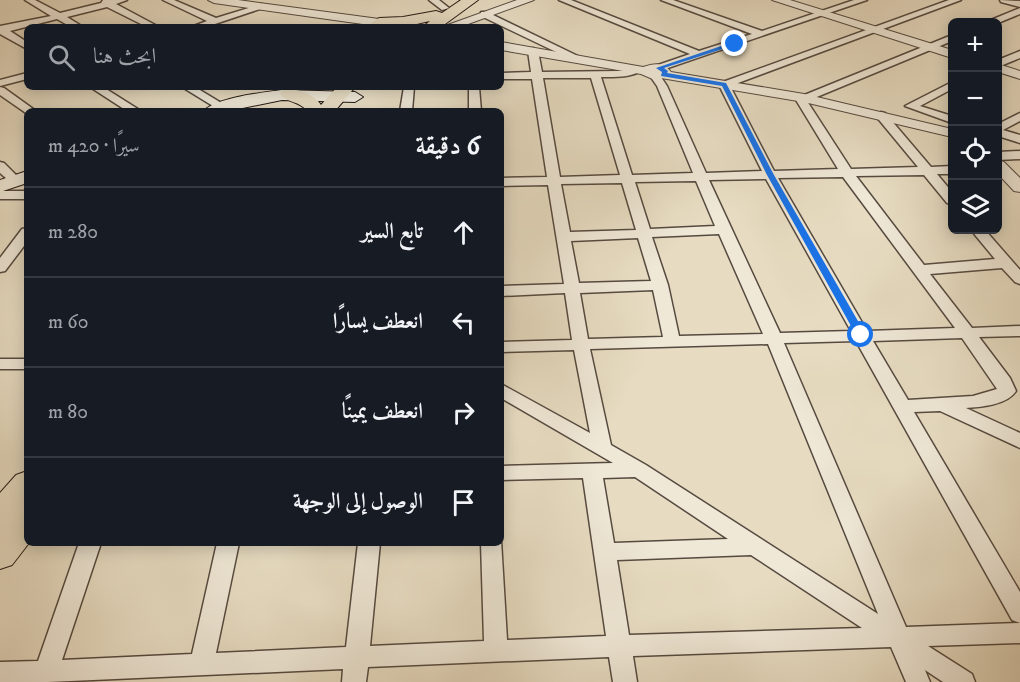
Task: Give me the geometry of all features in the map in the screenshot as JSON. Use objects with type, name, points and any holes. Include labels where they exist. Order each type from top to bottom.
[{"type":"main road","points":[[387,24],[404,22],[471,0]]},
{"type":"main road","points":[[424,24],[440,10]]},
{"type":"main road","points":[[215,107],[263,90]]},
{"type":"main road","points":[[215,107],[249,99],[289,94],[352,93]]},
{"type":"main road","points":[[330,108],[352,93]]},
{"type":"main road","points":[[289,94],[310,102],[313,108]]},
{"type":"main road","points":[[0,516],[24,487]]},
{"type":"main road","points":[[0,555],[24,524]]},
{"type":"street","points":[[29,0],[73,24]]},
{"type":"street","points":[[26,24],[105,2],[123,0]]},
{"type":"street","points":[[167,0],[216,21]]},
{"type":"street","points":[[214,0],[372,24]]},
{"type":"street","points":[[456,24],[528,0]]},
{"type":"street","points":[[563,0],[700,55]]},
{"type":"street","points":[[665,0],[762,34]]},
{"type":"street","points":[[778,0],[948,53]]},
{"type":"street","points":[[504,76],[652,72],[863,0]]},
{"type":"street","points":[[724,84],[957,0]]},
{"type":"street","points":[[1004,0],[1020,4]]},
{"type":"street","points":[[105,2],[148,24]]},
{"type":"street","points":[[206,24],[262,8]]},
{"type":"street","points":[[1002,18],[1020,11]]},
{"type":"street","points":[[484,14],[579,59]]},
{"type":"street","points":[[1,30],[24,24]]},
{"type":"street","points":[[1,30],[24,44]]},
{"type":"street","points":[[903,406],[943,405],[998,396],[1007,391],[1004,382],[964,332],[847,173],[802,104],[804,98],[948,40]]},
{"type":"street","points":[[504,46],[804,98],[921,124],[948,133]]},
{"type":"street","points":[[533,51],[581,344],[602,447]]},
{"type":"street","points":[[1002,64],[1020,54]]},
{"type":"street","points":[[1002,68],[1020,75]]},
{"type":"street","points":[[652,72],[662,86],[700,177],[774,339],[918,682]]},
{"type":"street","points":[[595,75],[660,285],[672,341]]},
{"type":"street","points":[[0,83],[24,77]]},
{"type":"street","points":[[724,84],[770,175],[1020,613]]},
{"type":"street","points":[[948,87],[912,104],[916,109],[948,119]]},
{"type":"street","points":[[0,90],[26,108]]},
{"type":"street","points":[[100,90],[130,108]]},
{"type":"street","points":[[191,90],[215,107]]},
{"type":"street","points":[[406,108],[409,90]]},
{"type":"street","points":[[474,90],[475,108]]},
{"type":"street","points":[[882,115],[948,195]]},
{"type":"street","points":[[921,124],[937,116]]},
{"type":"street","points":[[1002,127],[1020,116]]},
{"type":"street","points":[[1002,132],[1020,139]]},
{"type":"street","points":[[1002,163],[1020,154]]},
{"type":"street","points":[[1002,169],[1020,187]]},
{"type":"street","points":[[504,182],[948,170]]},
{"type":"street","points":[[0,195],[24,195]]},
{"type":"street","points":[[563,237],[724,230]]},
{"type":"street","points":[[981,234],[1020,279]]},
{"type":"street","points":[[0,268],[24,236]]},
{"type":"street","points":[[919,270],[1006,263]]},
{"type":"street","points":[[504,291],[660,285]]},
{"type":"street","points":[[504,347],[1020,331]]},
{"type":"street","points":[[0,364],[24,364]]},
{"type":"street","points":[[504,392],[639,470],[963,682]]},
{"type":"street","points":[[943,405],[1020,441]]},
{"type":"street","points":[[592,470],[625,682]]},
{"type":"street","points":[[504,473],[639,470]]},
{"type":"street","points":[[36,675],[89,546]]},
{"type":"street","points":[[202,664],[227,546]]},
{"type":"street","points":[[354,682],[369,546]]},
{"type":"street","points":[[492,546],[496,652]]},
{"type":"street","points":[[605,552],[755,546]]},
{"type":"street","points":[[0,673],[36,675],[357,657],[1020,633]]},
{"type":"route","points":[[735,44],[659,68],[665,71],[663,75],[724,84],[726,92],[770,175],[861,335]]}]
